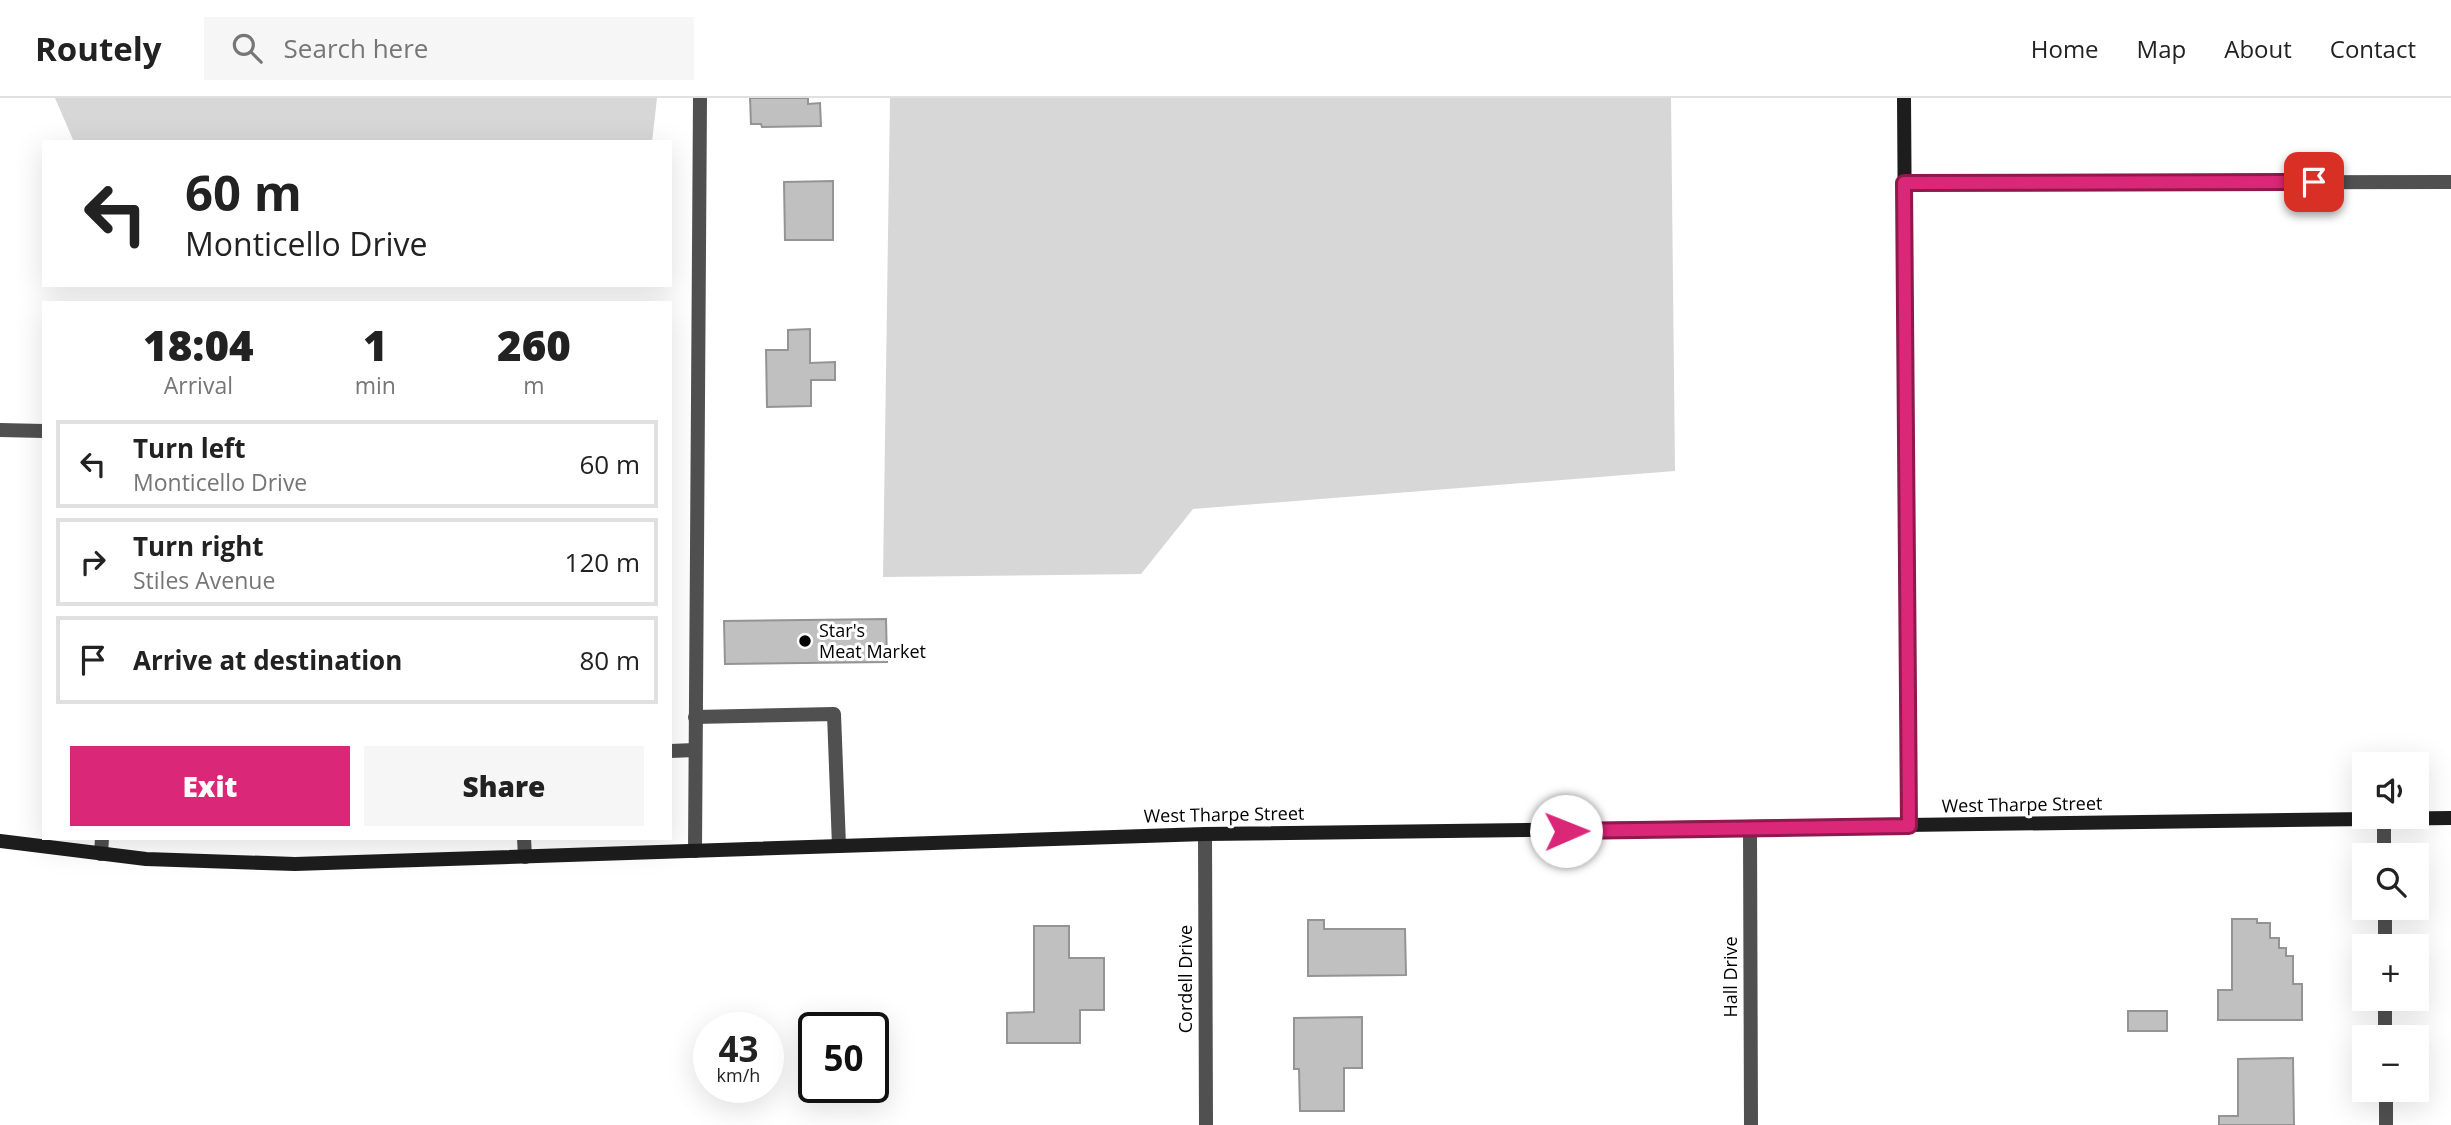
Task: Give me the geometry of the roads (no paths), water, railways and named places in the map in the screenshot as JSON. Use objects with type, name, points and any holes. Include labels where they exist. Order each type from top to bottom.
[{"type":"main road","points":[[1904,98],[1909,826]]},
{"type":"main road","name":"West Tharpe Street","points":[[2429,819],[2451,818]]},
{"type":"main road","name":"West Tharpe Street","points":[[0,841],[146,859],[295,864],[1205,834],[2352,820]]},
{"type":"street","points":[[695,851],[700,98]]},
{"type":"street","points":[[1904,183],[2451,182]]},
{"type":"street","points":[[0,430],[42,431]]},
{"type":"street","points":[[695,717],[834,713],[839,846]]},
{"type":"street","points":[[672,751],[695,750]]},
{"type":"street","name":"Hall Drive","points":[[1750,829],[1751,1125]]},
{"type":"street","name":"Cordell Drive","points":[[1205,834],[1206,1125]]},
{"type":"street","points":[[101,854],[102,840]]},
{"type":"street","points":[[524,840],[524,857]]},
{"type":"street","points":[[2386,1102],[2386,1125]]},
{"type":"place","name":"Star's Meat Market","points":[[805,641]]}]
